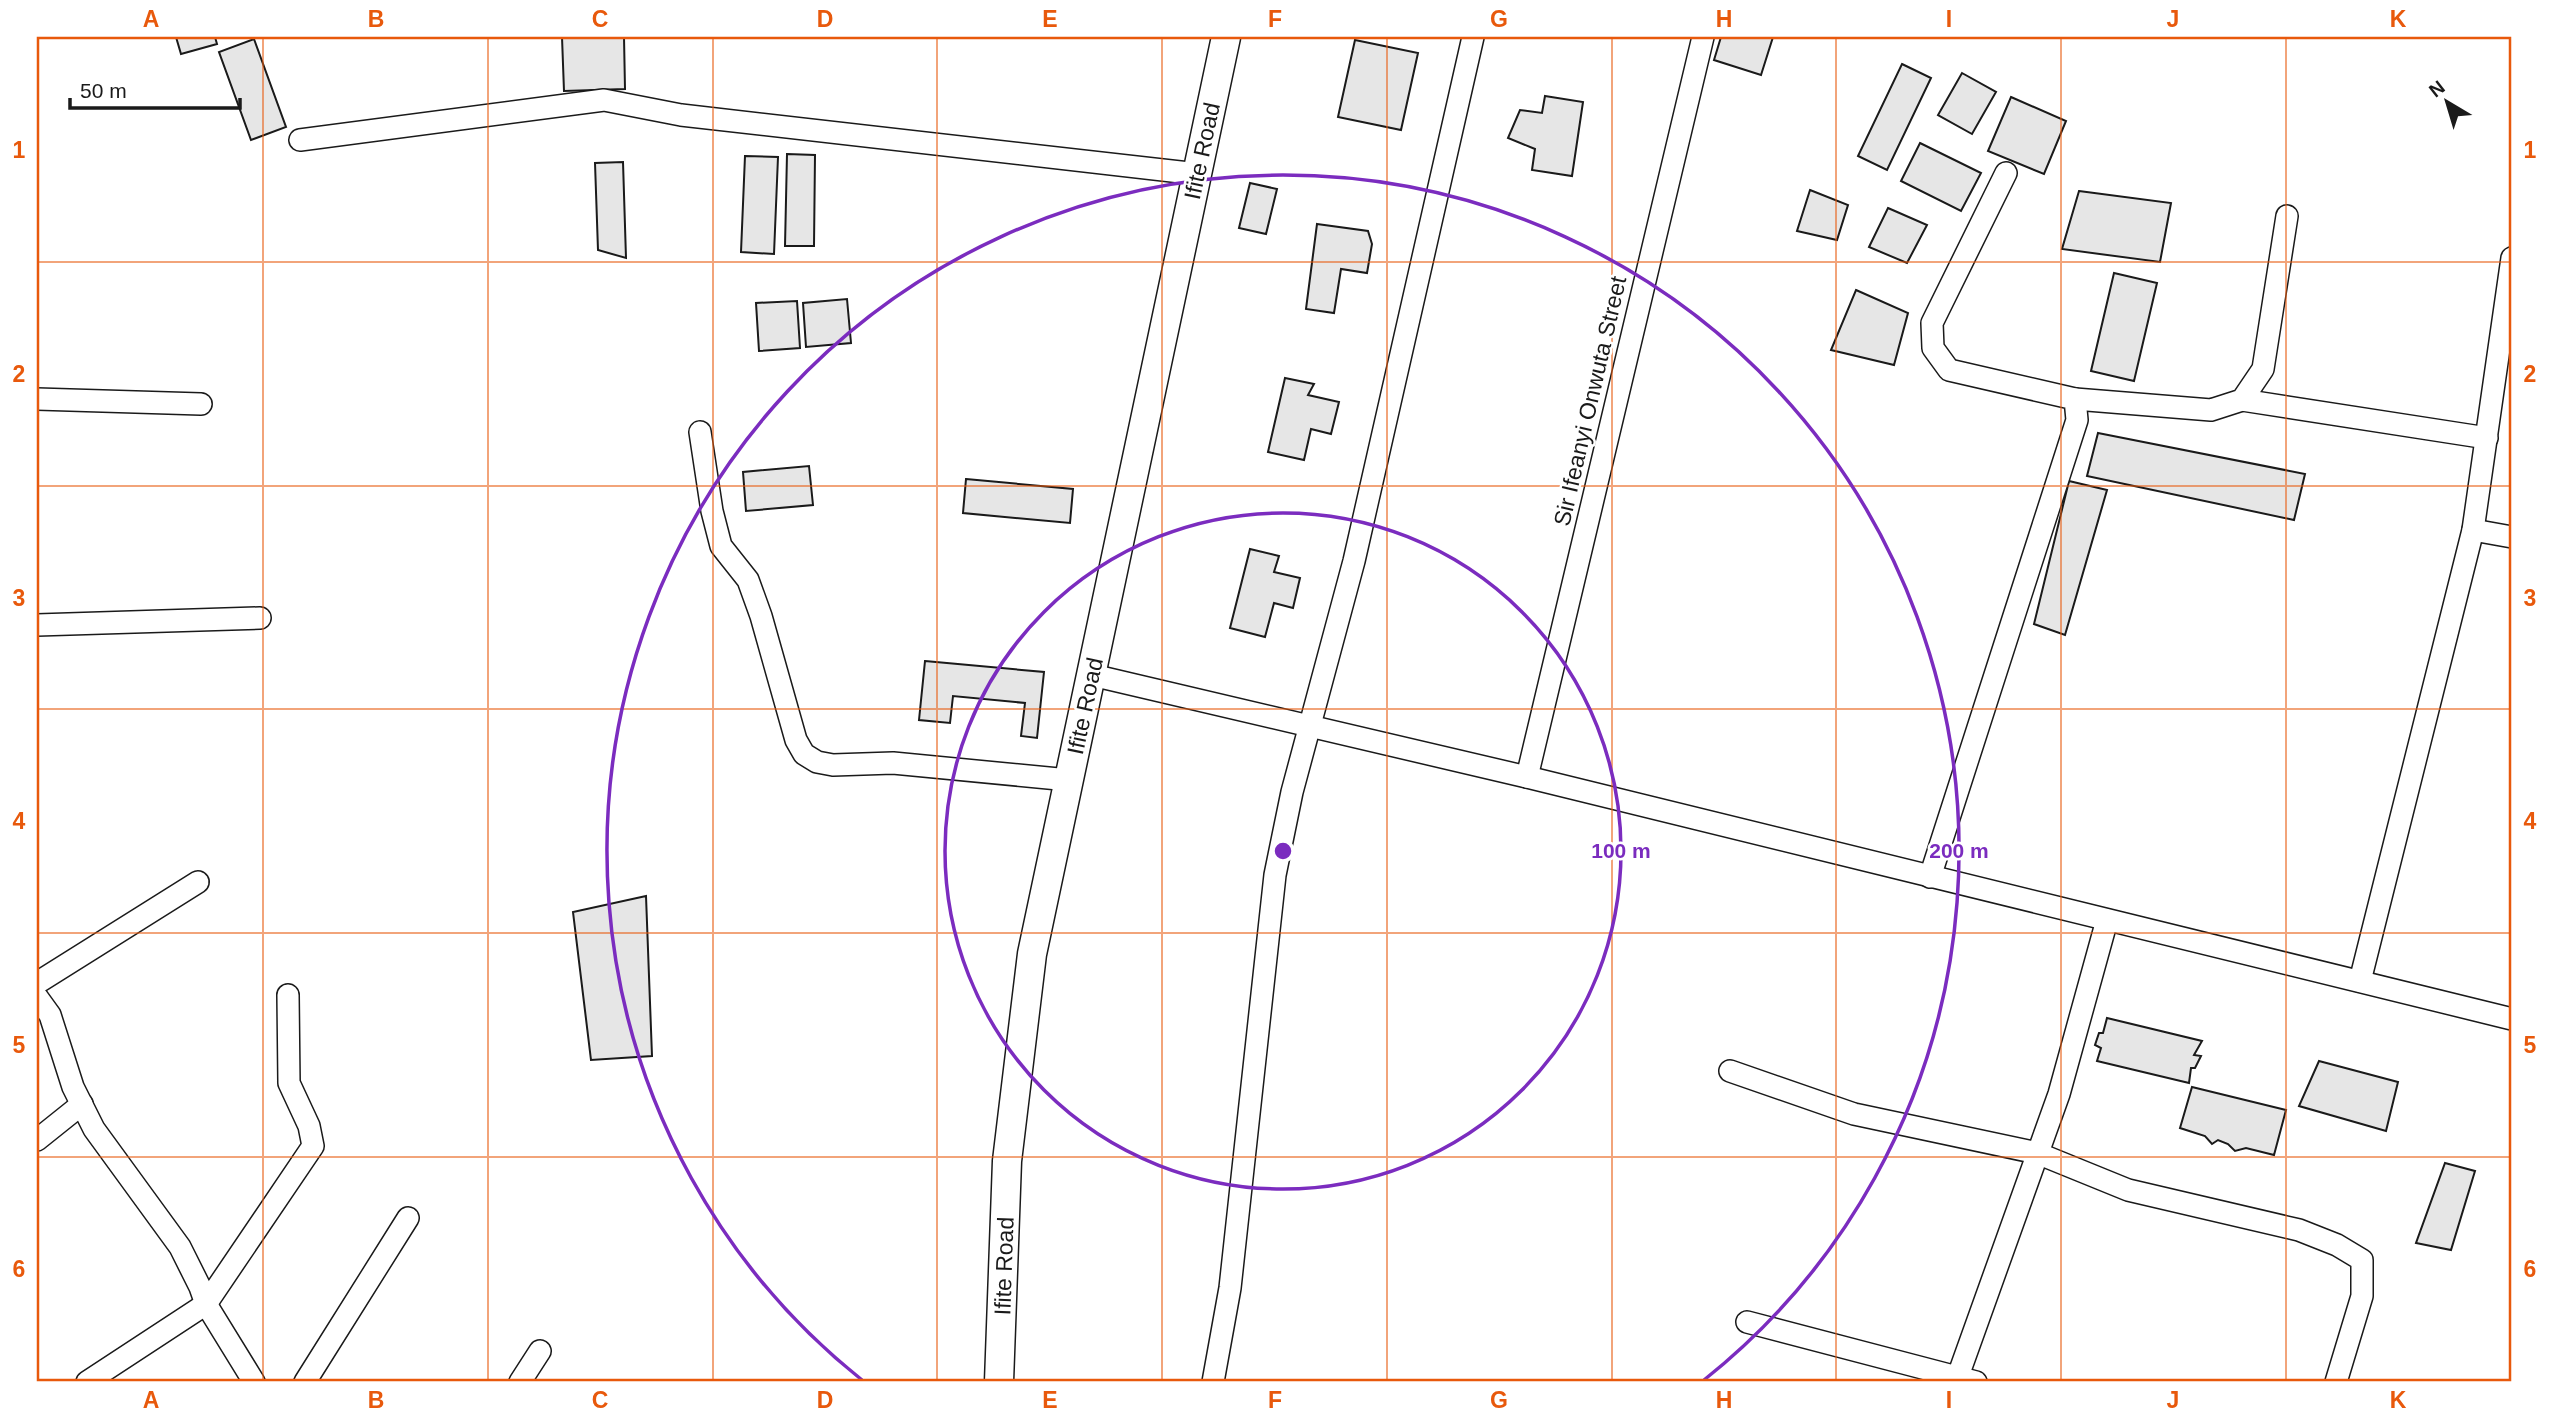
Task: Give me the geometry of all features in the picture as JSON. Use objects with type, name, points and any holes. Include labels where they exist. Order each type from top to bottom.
[{"type":"street","name":"Ifite Road","points":[[999,1382],[1007,1161],[1032,954],[1226,37]]},
{"type":"street","points":[[1213,1382],[1230,1288],[1275,875],[1292,792],[1354,561],[1473,37]]},
{"type":"street","name":"Sir Ifeanyi Onwuta Street","points":[[1527,777],[1703,37]]},
{"type":"street","points":[[300,140],[604,100],[681,116],[1198,174]]},
{"type":"street","points":[[2006,173],[1932,323],[1933,348],[1950,370],[2075,399],[2211,410],[2242,400],[2487,438]]},
{"type":"street","points":[[2242,400],[2263,369],[2287,216]]},
{"type":"street","points":[[2360,981],[2473,530],[2512,258]]},
{"type":"street","points":[[37,399],[201,404]]},
{"type":"street","points":[[1930,877],[2077,420],[2075,399]]},
{"type":"street","points":[[699,432],[712,511],[722,546],[748,580],[761,615],[796,740],[804,754],[817,762],[833,765],[893,763],[1069,780]]},
{"type":"street","points":[[2473,530],[2512,537]]},
{"type":"street","points":[[37,625],[260,618]]},
{"type":"street","points":[[1092,675],[1527,777],[2512,1019]]},
{"type":"street","points":[[37,983],[198,882]]},
{"type":"street","points":[[1747,1322],[1967,1379],[2037,1153],[2059,1094],[2107,920]]},
{"type":"street","points":[[88,1382],[206,1304],[313,1146],[309,1126],[289,1083],[288,995]]},
{"type":"street","points":[[37,997],[50,1015],[73,1087],[94,1129],[180,1247],[206,1304],[254,1382]]},
{"type":"street","points":[[1730,1071],[1854,1114],[2037,1153],[2128,1190],[2299,1230],[2337,1245],[2362,1260],[2362,1296],[2336,1382]]},
{"type":"street","points":[[37,1140],[82,1104]]},
{"type":"street","points":[[305,1382],[408,1218]]},
{"type":"street","points":[[520,1382],[540,1351]]},
{"type":"building","points":[[176,37],[215,37],[217,44],[181,54]]},
{"type":"building","points":[[562,37],[624,37],[625,89],[564,91]]},
{"type":"building","points":[[1721,37],[1773,37],[1761,75],[1714,60]]},
{"type":"building","points":[[254,39],[286,127],[251,140],[219,52]]},
{"type":"building","points":[[1355,40],[1418,53],[1401,130],[1338,117]]},
{"type":"building","points":[[1902,64],[1931,78],[1887,170],[1858,156]]},
{"type":"building","points":[[1962,73],[1996,92],[1972,134],[1938,115]]},
{"type":"building","points":[[1545,96],[1583,102],[1572,176],[1532,170],[1535,149],[1508,138],[1520,110],[1542,113]]},
{"type":"building","points":[[2011,97],[2066,121],[2044,174],[1988,151]]},
{"type":"building","points":[[1920,143],[1981,173],[1961,211],[1901,181]]},
{"type":"building","points":[[787,154],[815,155],[814,246],[785,246]]},
{"type":"building","points":[[745,156],[778,157],[774,254],[741,252]]},
{"type":"building","points":[[623,162],[626,258],[598,250],[595,163]]},
{"type":"building","points":[[1250,183],[1277,189],[1266,234],[1239,228]]},
{"type":"building","points":[[1810,190],[1848,205],[1837,240],[1797,231]]},
{"type":"building","points":[[2079,191],[2171,203],[2160,262],[2062,249]]},
{"type":"building","points":[[1888,208],[1927,225],[1907,263],[1869,247]]},
{"type":"building","points":[[1317,224],[1368,231],[1372,244],[1367,273],[1341,269],[1334,313],[1306,309]]},
{"type":"building","points":[[2114,273],[2157,283],[2134,381],[2091,371]]},
{"type":"building","points":[[1856,290],[1908,313],[1894,365],[1831,350]]},
{"type":"building","points":[[847,299],[851,343],[806,347],[803,303]]},
{"type":"building","points":[[797,301],[800,348],[759,351],[756,303]]},
{"type":"building","points":[[1285,378],[1314,384],[1308,395],[1339,402],[1331,434],[1311,429],[1304,460],[1268,452]]},
{"type":"building","points":[[2098,433],[2305,474],[2294,520],[2087,476]]},
{"type":"building","points":[[809,466],[813,505],[746,511],[743,472]]},
{"type":"building","points":[[966,479],[1073,489],[1070,523],[963,513]]},
{"type":"building","points":[[2069,481],[2107,490],[2065,635],[2034,624]]},
{"type":"building","points":[[1250,549],[1279,556],[1274,572],[1300,578],[1293,608],[1274,603],[1265,637],[1230,628]]},
{"type":"building","points":[[925,661],[1044,672],[1037,738],[1021,736],[1025,703],[953,696],[950,723],[919,720]]},
{"type":"building","points":[[646,896],[652,1056],[591,1060],[573,912]]},
{"type":"building","points":[[2107,1018],[2202,1041],[2194,1055],[2201,1056],[2195,1068],[2191,1068],[2189,1083],[2097,1061],[2101,1048],[2095,1045],[2099,1033],[2103,1033]]},
{"type":"building","points":[[2319,1061],[2398,1082],[2386,1131],[2299,1106]]},
{"type":"building","points":[[2192,1087],[2286,1110],[2274,1155],[2246,1148],[2235,1151],[2228,1144],[2218,1140],[2212,1144],[2205,1136],[2180,1128]]},
{"type":"building","points":[[2445,1163],[2475,1171],[2451,1250],[2416,1243]]}]
